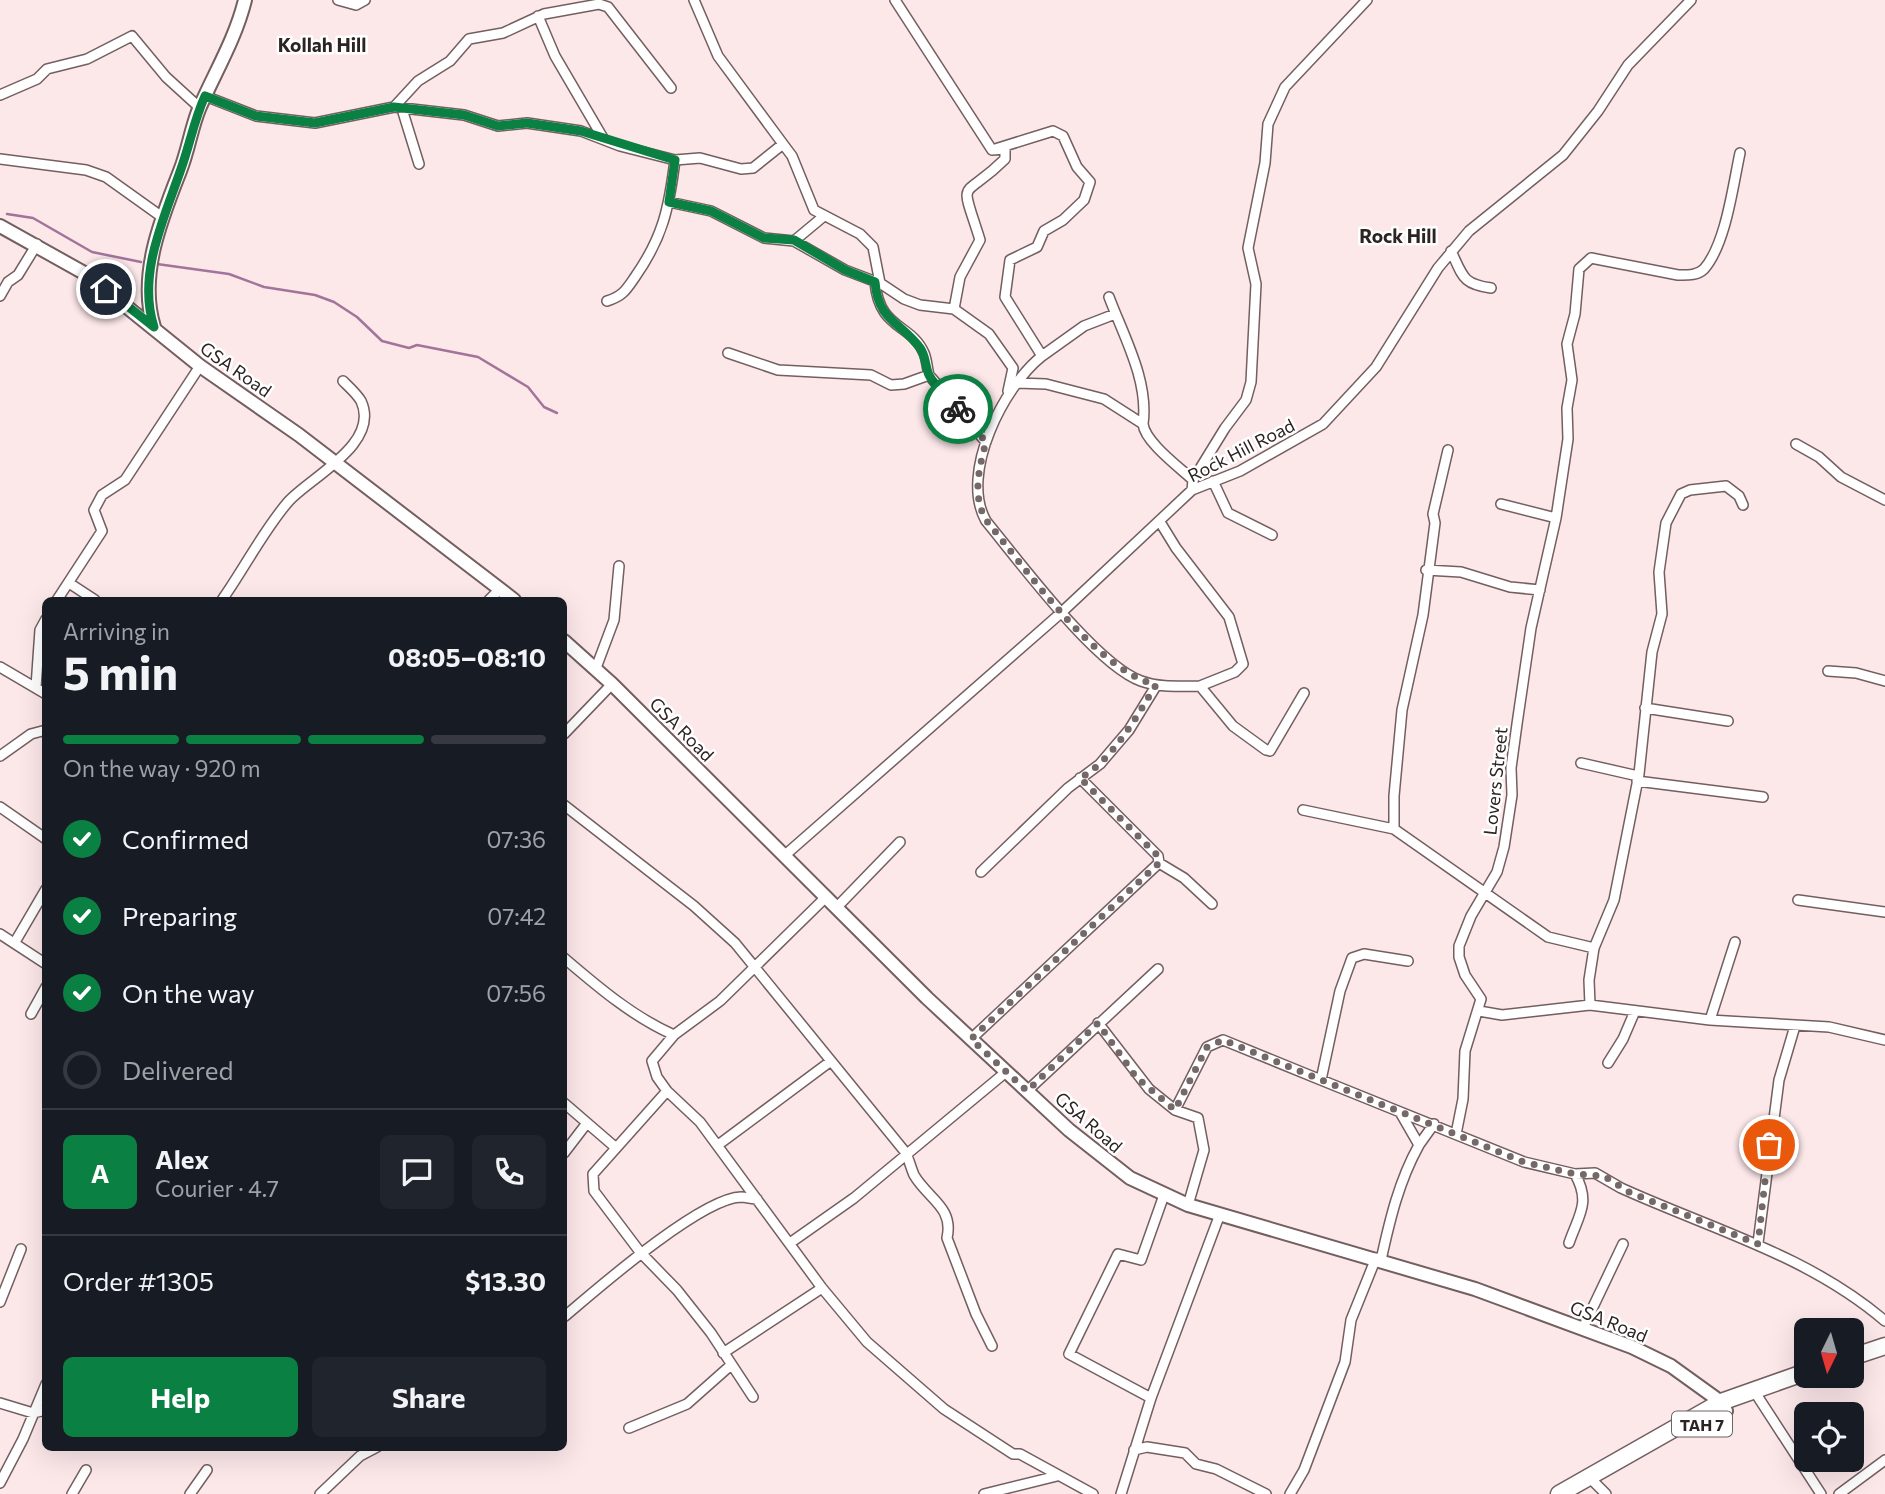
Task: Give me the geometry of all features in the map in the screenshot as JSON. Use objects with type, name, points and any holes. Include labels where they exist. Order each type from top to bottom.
[{"type":"highway","points":[[1864,1353],[1885,1346]]},
{"type":"highway","points":[[1864,1360],[1885,1354]]},
{"type":"highway","name":"TAH 7","points":[[1559,1494],[1723,1406],[1794,1376]]},
{"type":"highway","name":"TAH 7","points":[[1575,1494],[1723,1406],[1794,1383]]},
{"type":"street","points":[[154,327],[149,309],[148,287],[162,218],[202,102],[231,47],[245,0]]},
{"type":"street","points":[[338,0],[356,5],[365,0]]},
{"type":"street","points":[[694,0],[718,56],[798,167],[814,210],[860,233],[873,247],[878,283],[876,297],[884,312],[913,338],[923,352],[929,375],[986,442]]},
{"type":"street","points":[[895,0],[992,150]]},
{"type":"street","points":[[1192,490],[1193,480],[1224,428],[1247,400],[1251,382],[1256,284],[1248,248],[1265,163],[1268,124],[1285,87],[1367,0]]},
{"type":"street","name":"Rock Hill Road","points":[[785,856],[1062,612],[1192,490],[1240,471],[1323,424],[1376,367],[1451,251],[1477,223],[1563,155],[1598,111],[1628,65],[1691,0]]},
{"type":"street","points":[[398,108],[418,81],[450,61],[469,39],[503,33],[538,16],[604,5],[671,88]]},
{"type":"street","points":[[538,16],[555,56],[603,138]]},
{"type":"street","points":[[0,95],[37,79],[47,69],[87,59],[132,36],[166,77],[202,102],[256,116],[315,123],[398,108],[464,115],[498,126],[527,123],[603,138],[620,146],[675,160],[699,158],[748,170],[783,144]]},
{"type":"street","points":[[398,108],[419,164]]},
{"type":"street","points":[[992,150],[1053,131],[1063,136],[1077,167],[1090,182],[1084,201],[1044,231],[1037,247],[1010,260],[1007,268],[1005,297],[1042,356]]},
{"type":"street","points":[[954,309],[960,277],[980,240],[966,203],[967,192],[972,184],[1005,159],[1005,149],[992,150]]},
{"type":"street","name":"Lovers Street","points":[[1479,1012],[1480,999],[1465,975],[1459,957],[1464,932],[1497,872],[1504,847],[1512,795],[1511,768],[1517,724],[1540,590],[1556,518],[1568,439],[1567,408],[1572,380],[1567,344],[1575,314],[1576,281],[1583,262],[1602,259],[1678,275],[1690,275],[1704,269],[1720,237],[1740,153]]},
{"type":"street","points":[[0,159],[86,170],[106,177],[162,218]]},
{"type":"street","points":[[607,301],[622,295],[644,266],[666,223],[675,160]]},
{"type":"street","points":[[669,202],[711,211],[764,238],[794,240],[845,270],[878,283],[920,305],[954,309],[989,334],[1013,369],[1007,396],[986,442],[978,469],[980,510],[1062,612],[1124,673],[1156,685],[1200,686],[1235,672],[1243,664],[1229,617],[1176,548],[1160,522]]},
{"type":"street","points":[[794,240],[824,216]]},
{"type":"street","name":"GSA Road","points":[[0,226],[37,244],[86,274],[200,366],[299,435],[510,597]]},
{"type":"street","points":[[0,296],[4,280],[19,275],[37,244]]},
{"type":"street","points":[[1451,251],[1464,280],[1469,284],[1491,288]]},
{"type":"street","points":[[1109,297],[1137,368],[1146,404],[1144,430],[1164,454],[1193,480]]},
{"type":"street","points":[[1007,396],[1027,368],[1042,356],[1084,326],[1115,314]]},
{"type":"street","points":[[728,353],[778,370],[871,375],[891,385],[904,384],[929,375]]},
{"type":"street","points":[[59,597],[102,531],[94,510],[100,498],[125,480],[200,366]]},
{"type":"street","points":[[224,597],[288,502],[337,465],[361,429],[365,414],[360,399],[343,381]]},
{"type":"street","points":[[1017,383],[1045,384],[1104,399],[1143,424]]},
{"type":"street","points":[[1796,444],[1819,457],[1841,477],[1885,500]]},
{"type":"street","points":[[1394,829],[1402,710],[1423,615],[1426,570],[1435,523],[1433,514],[1448,450]]},
{"type":"street","points":[[1213,481],[1228,513],[1272,535]]},
{"type":"street","points":[[1590,1006],[1594,948],[1614,900],[1638,779],[1652,652],[1662,614],[1659,572],[1662,539],[1672,507],[1681,494],[1690,490],[1719,486],[1732,490],[1743,505]]},
{"type":"street","points":[[1501,504],[1556,518]]},
{"type":"street","points":[[596,668],[614,620],[619,566]]},
{"type":"street","points":[[1426,570],[1472,574],[1510,586],[1540,590]]},
{"type":"street","points":[[69,583],[90,597]]},
{"type":"street","points":[[492,597],[500,589]]},
{"type":"street","points":[[36,687],[42,627]]},
{"type":"street","name":"GSA Road","points":[[567,644],[596,668],[971,1039],[1103,1159],[1130,1178],[1188,1205],[1379,1259],[1475,1289],[1583,1328],[1671,1366],[1723,1406]]},
{"type":"street","points":[[0,667],[42,691]]},
{"type":"street","points":[[1828,671],[1856,673],[1885,681]]},
{"type":"street","points":[[567,731],[612,684]]},
{"type":"street","points":[[981,872],[1080,778],[1095,769],[1129,730],[1156,685]]},
{"type":"street","points":[[1200,686],[1233,726],[1270,751],[1304,693]]},
{"type":"street","points":[[1645,708],[1728,721]]},
{"type":"street","points":[[0,756],[31,734],[42,731]]},
{"type":"street","points":[[1581,763],[1638,779],[1763,797]]},
{"type":"street","points":[[1080,778],[1158,856],[1159,863]]},
{"type":"street","points":[[0,807],[42,836]]},
{"type":"street","points":[[567,807],[715,924],[755,968],[906,1153],[914,1175],[947,1215],[950,1226],[947,1238],[976,1314],[992,1346]]},
{"type":"street","points":[[1303,810],[1394,829],[1485,891],[1503,909],[1548,937],[1594,948]]},
{"type":"street","points":[[837,907],[900,842]]},
{"type":"street","points":[[1159,863],[1184,878],[1212,904]]},
{"type":"street","points":[[971,1039],[1159,863]]},
{"type":"street","points":[[15,942],[42,896]]},
{"type":"street","points":[[826,897],[720,1001],[674,1035],[652,1061],[657,1077],[667,1091],[700,1122],[822,1288],[867,1342],[944,1409],[1013,1454],[1020,1454],[1093,1494]]},
{"type":"street","points":[[1798,900],[1885,912]]},
{"type":"street","points":[[0,934],[42,961]]},
{"type":"street","points":[[1710,1020],[1735,942]]},
{"type":"street","points":[[1321,1080],[1340,991],[1352,958],[1364,954],[1408,961]]},
{"type":"street","points":[[567,961],[607,995],[653,1026],[674,1035]]},
{"type":"street","points":[[1027,1091],[1158,969]]},
{"type":"street","points":[[31,1014],[42,994]]},
{"type":"street","points":[[1456,1134],[1463,1099],[1465,1051],[1479,1012],[1502,1015],[1590,1006],[1710,1020],[1829,1027],[1885,1040]]},
{"type":"street","points":[[1608,1063],[1623,1039],[1635,1010]]},
{"type":"street","points":[[1098,1023],[1136,1077],[1175,1110],[1198,1118],[1204,1150],[1188,1205]]},
{"type":"street","points":[[1758,1244],[1779,1080],[1795,1026]]},
{"type":"street","points":[[1175,1110],[1207,1047],[1223,1040],[1524,1162],[1575,1174],[1604,1176],[1629,1192],[1758,1244],[1857,1297],[1885,1321]]},
{"type":"street","points":[[718,1145],[831,1060]]},
{"type":"street","points":[[790,1243],[854,1198],[1006,1072]]},
{"type":"street","points":[[667,1091],[615,1147],[593,1174],[591,1181],[594,1191],[640,1252],[677,1290],[753,1397]]},
{"type":"street","points":[[567,1106],[615,1147]]},
{"type":"street","points":[[1400,1112],[1419,1145]]},
{"type":"street","points":[[567,1149],[587,1123]]},
{"type":"street","points":[[1290,1494],[1304,1470],[1345,1362],[1351,1320],[1379,1259],[1406,1168],[1434,1124]]},
{"type":"street","points":[[1569,1243],[1585,1192],[1575,1174]]},
{"type":"street","points":[[567,1314],[640,1252],[707,1211],[739,1197],[748,1187]]},
{"type":"street","points":[[1152,1398],[1069,1354],[1118,1254],[1141,1260],[1164,1195]]},
{"type":"street","points":[[739,1197],[757,1199]]},
{"type":"street","points":[[1121,1494],[1152,1398],[1220,1214]]},
{"type":"street","points":[[1583,1328],[1623,1244]]},
{"type":"street","points":[[0,1302],[21,1249]]},
{"type":"street","points":[[723,1353],[822,1288]]},
{"type":"street","points":[[629,1428],[687,1404],[731,1366]]},
{"type":"street","points":[[0,1483],[42,1393]]},
{"type":"street","points":[[1758,1396],[1821,1494]]},
{"type":"street","points":[[0,1403],[33,1413],[42,1411]]},
{"type":"street","points":[[1134,1450],[1147,1447],[1185,1453],[1196,1464],[1216,1469],[1266,1494]]},
{"type":"street","points":[[320,1494],[360,1456],[369,1451]]},
{"type":"street","points":[[1839,1494],[1885,1460]]},
{"type":"street","points":[[72,1494],[86,1469]]},
{"type":"street","points":[[190,1494],[206,1470]]},
{"type":"street","points":[[984,1494],[1057,1476]]},
{"type":"street","points":[[1594,1482],[1606,1494]]},
{"type":"waterway","points":[[7,214],[33,218],[92,252],[141,262]]},
{"type":"waterway","points":[[157,264],[229,274],[264,287],[315,295],[334,302],[357,317],[382,341],[409,348],[417,345],[478,357],[528,387],[544,407],[557,413]]},
{"type":"way so far","points":[[958,409],[986,442],[978,469],[978,495],[980,510],[986,520],[1062,612],[1106,657],[1124,673],[1156,685],[1129,730],[1095,769],[1080,778],[1149,850],[1158,856],[1159,863],[971,1039],[1027,1091],[1098,1023],[1136,1077],[1175,1110],[1207,1047],[1223,1040],[1524,1162],[1575,1174],[1595,1173],[1604,1176],[1629,1192],[1758,1244],[1769,1145]]},
{"type":"district","name":"Kollah Hill","points":[[322,44]]},
{"type":"district","name":"Rock Hill","points":[[1398,235]]},
{"type":"route","points":[[106,289],[154,327],[149,309],[148,287],[162,218],[181,169],[190,131],[205,96],[256,116],[315,123],[385,111],[394,107],[443,111],[498,126],[527,123],[581,131],[620,146],[675,160],[669,202],[711,211],[764,238],[794,240],[845,270],[875,282],[876,297],[884,312],[901,331],[913,338],[923,352],[929,375],[958,409]]}]
